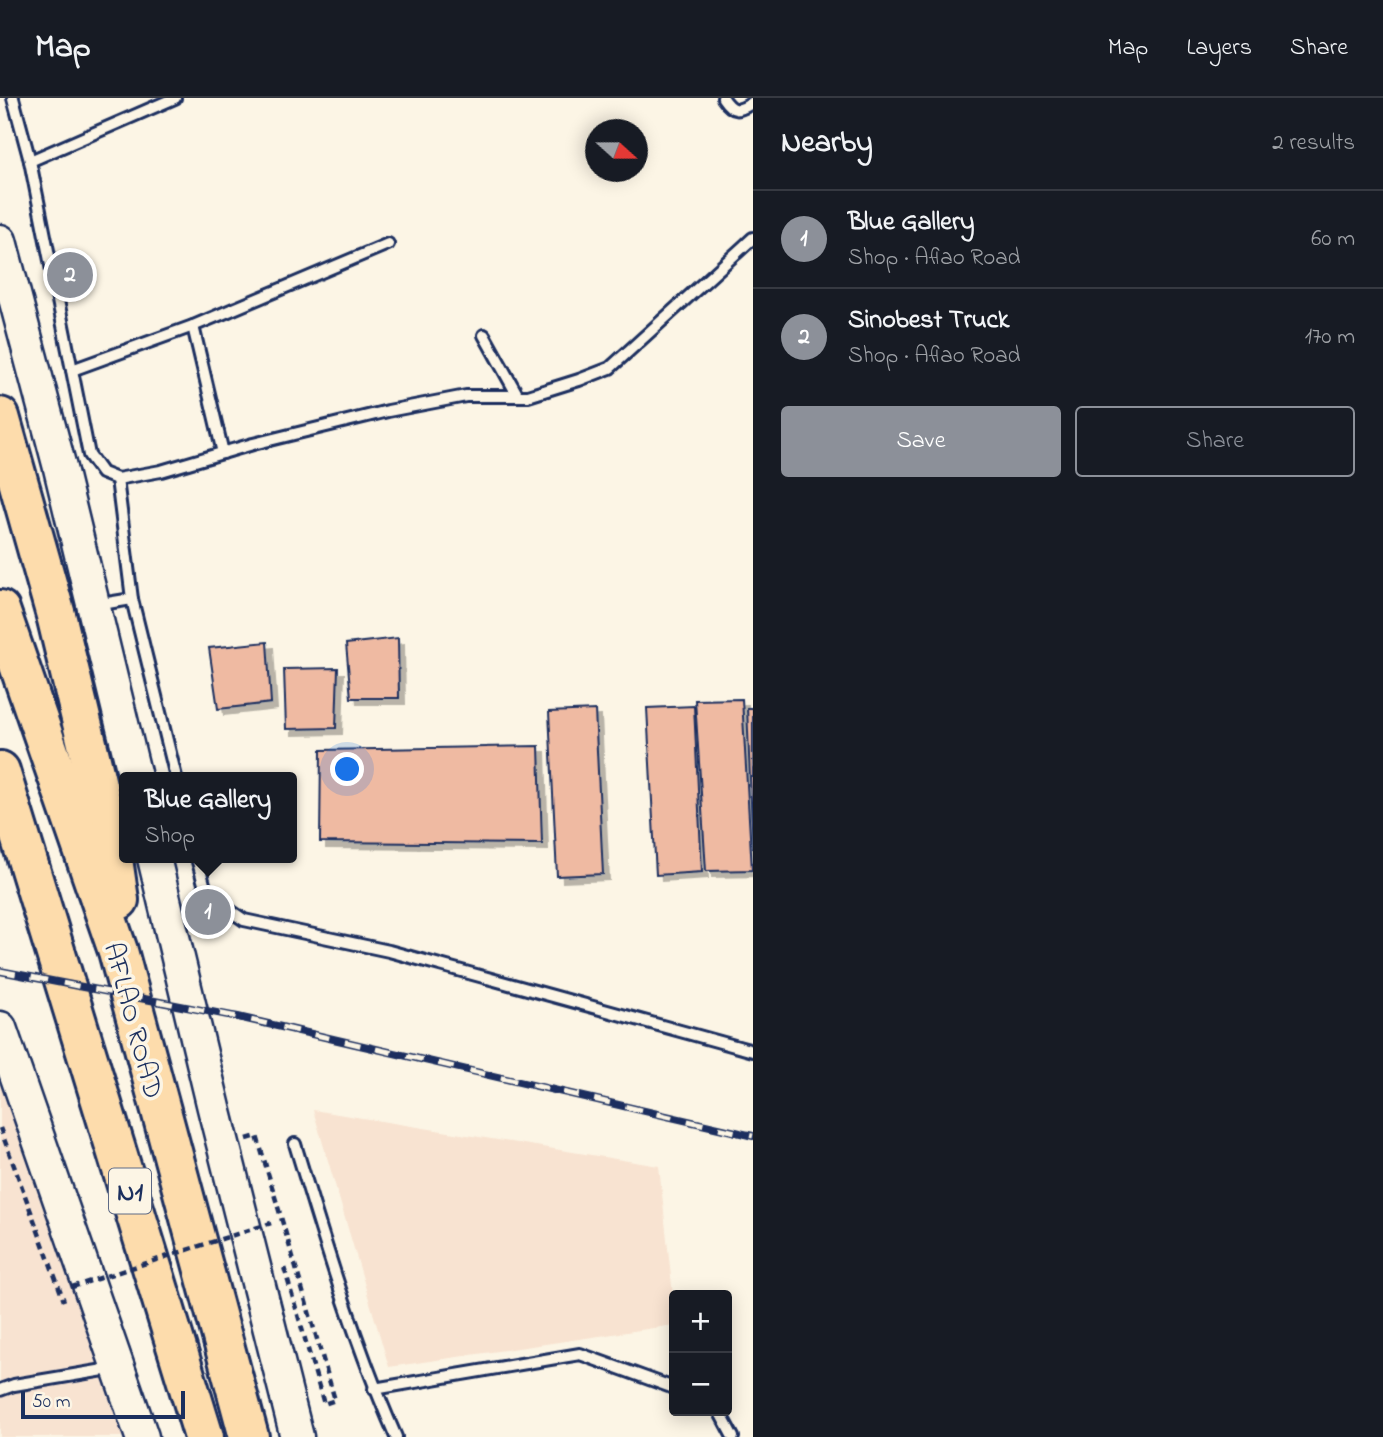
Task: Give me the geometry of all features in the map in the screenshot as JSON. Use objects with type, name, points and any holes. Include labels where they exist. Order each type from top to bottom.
[{"type":"highway","points":[[0,417],[57,619],[110,839],[121,914],[118,951]]},
{"type":"highway","name":"AFLAO ROAD","points":[[0,610],[118,951],[249,1437]]},
{"type":"highway","name":"AFLAO ROAD","points":[[0,771],[204,1437]]},
{"type":"highway","points":[[0,855],[8,873],[55,944]]},
{"type":"street","points":[[0,241],[134,772]]},
{"type":"street","name":"AFLAO ROAD","points":[[155,863],[297,1437]]},
{"type":"street","name":"N1","points":[[0,1028],[142,1437]]},
{"type":"lane","points":[[13,98],[30,160],[89,455],[102,473],[117,479],[161,471],[388,411],[466,396],[528,396],[610,368],[753,238]]},
{"type":"lane","points":[[30,160],[175,98]]},
{"type":"lane","points":[[723,98],[729,108],[735,111],[742,110],[753,102]]},
{"type":"lane","points":[[72,370],[193,326],[388,244]]},
{"type":"lane","points":[[193,326],[223,453]]},
{"type":"lane","points":[[484,335],[518,396]]},
{"type":"lane","points":[[117,479],[132,599],[175,772]]},
{"type":"lane","points":[[93,605],[132,599]]},
{"type":"lane","points":[[198,863],[207,895],[244,920],[389,951],[753,1051]]},
{"type":"lane","points":[[295,1144],[348,1318],[374,1389],[396,1437]]},
{"type":"lane","points":[[374,1389],[580,1354],[669,1386]]},
{"type":"lane","points":[[0,1390],[14,1384],[119,1368]]},
{"type":"lane","points":[[722,1416],[733,1437]]},
{"type":"path","points":[[0,1128],[65,1302]]},
{"type":"path","points":[[244,1140],[257,1136],[335,1401],[324,1404],[282,1262]]},
{"type":"path","points":[[72,1287],[271,1223]]},
{"type":"shaded area","points":[[0,1051],[131,1437],[0,1437]]},
{"type":"shaded area","points":[[313,1110],[659,1166],[672,1290],[669,1290],[669,1326],[389,1367]]},
{"type":"building","points":[[398,638],[399,698],[351,698],[346,644]]},
{"type":"building","points":[[267,642],[271,703],[218,709],[209,648]]},
{"type":"building","points":[[338,668],[336,728],[286,729],[284,669]]},
{"type":"building","points":[[742,699],[752,870],[706,871],[695,700]]},
{"type":"building","points":[[694,706],[702,872],[656,875],[647,708]]},
{"type":"building","points":[[747,708],[753,708],[753,849]]},
{"type":"building","points":[[595,710],[603,874],[557,876],[549,712]]},
{"type":"building","points":[[539,746],[542,844],[320,842],[321,750]]},
{"type":"railway","points":[[0,971],[238,1017],[753,1136]]},
{"type":"place","name":"Sinobest Truck","points":[[70,275]]},
{"type":"place","name":"Blue Gallery","points":[[208,912]]}]
